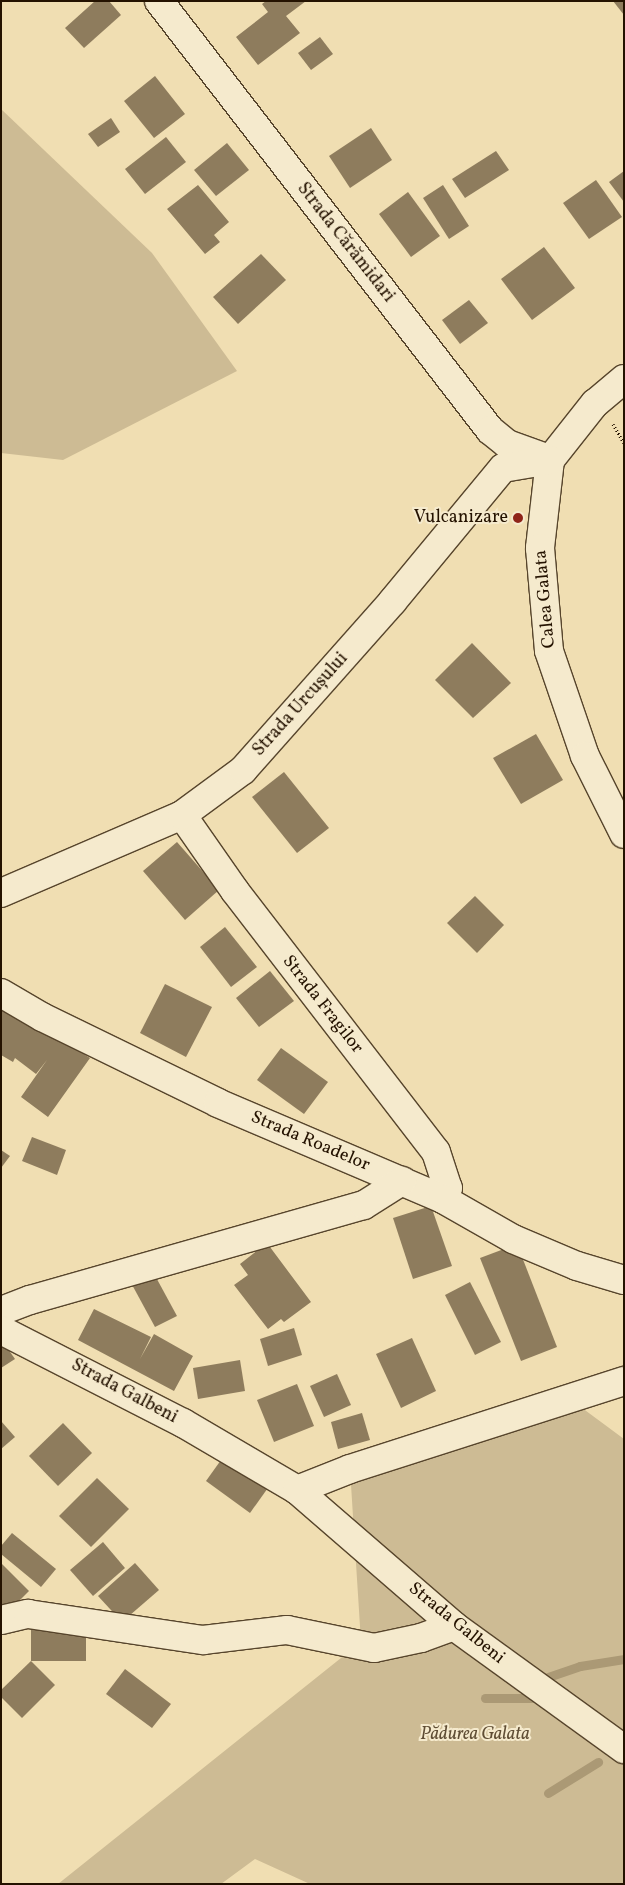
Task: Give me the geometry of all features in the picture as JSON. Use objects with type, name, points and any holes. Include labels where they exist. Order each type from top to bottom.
[{"type":"street","name":"Strada Cărămidari","points":[[159,1],[490,430],[507,444],[550,460]]},
{"type":"street","points":[[550,460],[594,402],[624,379]]},
{"type":"street","name":"Strada Urcușului","points":[[1,893],[182,815],[243,770],[300,708],[503,468],[550,460]]},
{"type":"street","name":"Calea Galata","points":[[550,460],[540,548],[550,651],[585,756],[624,834]]},
{"type":"street","name":"Strada Fragilor","points":[[182,815],[235,892],[436,1152],[448,1188],[443,1199]]},
{"type":"street","name":"Strada Roadelor","points":[[1,993],[42,1017],[218,1103],[443,1199],[514,1238],[577,1266],[624,1280]]},
{"type":"street","points":[[1,1311],[30,1300],[364,1205],[402,1181]]},
{"type":"street","name":"Strada Galbeni","points":[[1,1330],[183,1423],[296,1490],[454,1626],[624,1749]]},
{"type":"street","points":[[296,1490],[350,1469],[624,1381]]},
{"type":"street","points":[[1,1620],[28,1614],[203,1640],[287,1630],[374,1648],[421,1638],[454,1626]]},
{"type":"green space","points":[[1,109],[152,253],[237,371],[63,460],[1,453]]},
{"type":"green space","name":"Pădurea Galata","points":[[574,1402],[624,1439],[624,1884],[310,1884],[255,1859],[221,1884],[58,1884],[361,1642],[350,1469]]},
{"type":"building","points":[[95,1],[109,1],[121,15],[84,48],[65,28]]},
{"type":"building","points":[[266,1],[306,1],[286,16],[300,33],[258,65],[236,37],[268,12],[262,4]]},
{"type":"building","points":[[613,1],[624,1],[624,15]]},
{"type":"building","points":[[320,37],[333,54],[311,70],[298,53]]},
{"type":"building","points":[[155,76],[185,114],[154,138],[124,101]]},
{"type":"building","points":[[111,118],[120,132],[98,147],[88,134]]},
{"type":"building","points":[[371,128],[392,160],[350,188],[329,156]]},
{"type":"building","points":[[166,137],[186,162],[145,194],[125,169]]},
{"type":"building","points":[[227,143],[249,170],[216,196],[194,170]]},
{"type":"building","points":[[496,151],[509,170],[465,198],[452,179]]},
{"type":"building","points":[[624,171],[624,202],[609,182]]},
{"type":"building","points":[[596,180],[622,217],[589,239],[563,203]]},
{"type":"building","points":[[198,185],[229,222],[214,235],[220,242],[205,254],[167,209]]},
{"type":"building","points":[[443,185],[469,226],[449,239],[423,198]]},
{"type":"building","points":[[408,192],[440,236],[411,257],[379,214]]},
{"type":"building","points":[[544,247],[575,288],[532,320],[501,279]]},
{"type":"building","points":[[261,254],[286,280],[238,324],[213,297]]},
{"type":"building","points":[[469,300],[488,323],[460,344],[442,320]]},
{"type":"building","points":[[472,643],[511,683],[473,718],[435,680]]},
{"type":"building","points":[[536,734],[563,780],[521,804],[493,758]]},
{"type":"building","points":[[284,772],[329,828],[297,853],[252,797]]},
{"type":"building","points":[[177,842],[219,890],[185,920],[143,871]]},
{"type":"building","points":[[475,896],[504,925],[477,953],[447,923]]},
{"type":"building","points":[[225,927],[257,967],[231,987],[200,947]]},
{"type":"building","points":[[270,971],[294,1001],[259,1027],[236,998]]},
{"type":"building","points":[[165,984],[212,1007],[186,1057],[140,1033]]},
{"type":"building","points":[[1,1000],[90,1058],[48,1117],[21,1097],[47,1060],[36,1074],[15,1058],[13,1062],[1,1055]]},
{"type":"building","points":[[281,1048],[328,1082],[304,1114],[257,1080]]},
{"type":"building","points":[[32,1137],[66,1150],[57,1175],[22,1161]]},
{"type":"building","points":[[1,1150],[10,1156],[1,1168]]},
{"type":"building","points":[[431,1206],[452,1266],[413,1279],[393,1218]]},
{"type":"building","points":[[267,1243],[311,1302],[284,1322],[281,1319],[268,1329],[234,1285],[248,1275],[240,1264]]},
{"type":"building","points":[[517,1244],[557,1347],[521,1361],[480,1258]]},
{"type":"building","points":[[152,1270],[177,1316],[155,1327],[130,1281]]},
{"type":"building","points":[[470,1282],[501,1342],[475,1355],[445,1295]]},
{"type":"building","points":[[94,1309],[151,1337],[140,1359],[154,1334],[193,1356],[174,1391],[78,1340]]},
{"type":"building","points":[[294,1328],[302,1355],[268,1366],[260,1339]]},
{"type":"building","points":[[412,1338],[436,1391],[401,1408],[376,1354]]},
{"type":"building","points":[[1,1339],[15,1359],[1,1368]]},
{"type":"building","points":[[240,1360],[245,1391],[198,1399],[193,1368]]},
{"type":"building","points":[[337,1374],[351,1405],[324,1417],[310,1386]]},
{"type":"building","points":[[297,1384],[314,1426],[274,1442],[257,1400]]},
{"type":"building","points":[[362,1413],[370,1440],[338,1449],[331,1422]]},
{"type":"building","points":[[1,1421],[15,1437],[1,1449]]},
{"type":"building","points":[[63,1423],[92,1453],[58,1486],[29,1456]]},
{"type":"building","points":[[226,1453],[270,1485],[250,1513],[206,1481]]},
{"type":"building","points":[[97,1478],[129,1509],[91,1547],[59,1516]]},
{"type":"building","points":[[12,1533],[56,1569],[41,1587],[1,1554],[1,1546]]},
{"type":"building","points":[[103,1542],[125,1568],[93,1596],[70,1570]]},
{"type":"building","points":[[1,1563],[29,1591],[6,1614],[1,1609]]},
{"type":"building","points":[[135,1563],[159,1590],[122,1622],[98,1596]]},
{"type":"building","points":[[31,1626],[86,1627],[86,1661],[31,1661]]},
{"type":"building","points":[[31,1661],[55,1685],[22,1718],[1,1697],[1,1690]]},
{"type":"building","points":[[125,1669],[171,1704],[152,1728],[106,1694]]},
{"type":"waterway","points":[[548,1677],[580,1666],[624,1659]]},
{"type":"waterway","points":[[485,1698],[531,1698]]},
{"type":"waterway","points":[[548,1793],[598,1762]]},
{"type":"place","name":"Vulcanizare","points":[[518,518]]}]
